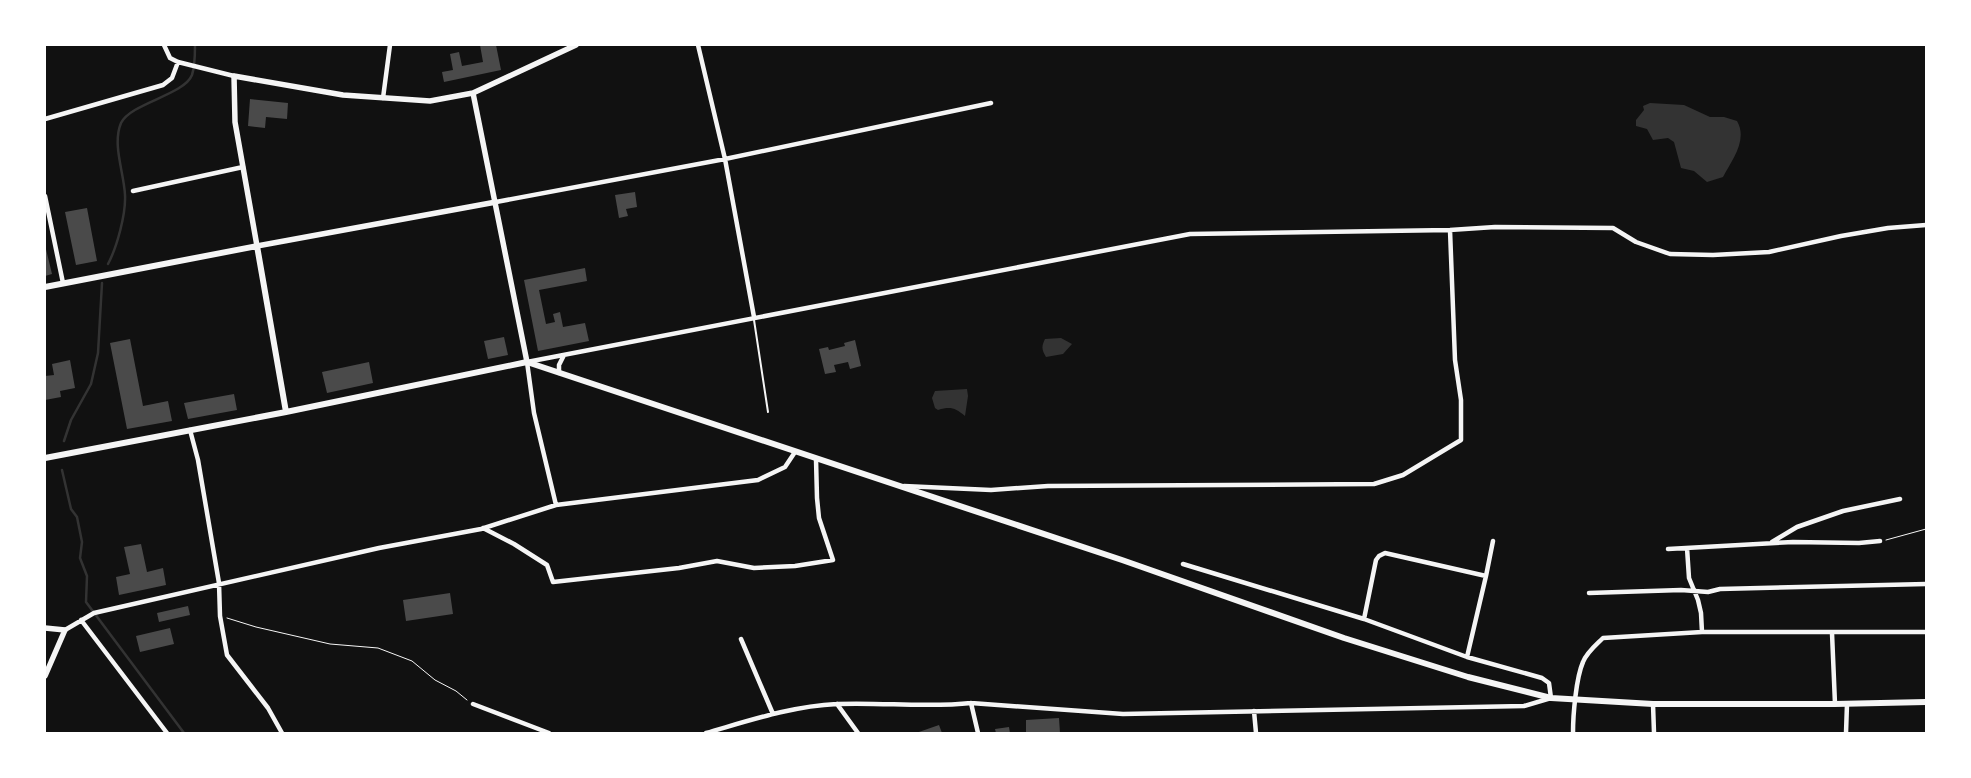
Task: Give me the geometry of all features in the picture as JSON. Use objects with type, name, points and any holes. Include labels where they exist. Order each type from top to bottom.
[{"type":"main road","points":[[45,286],[258,246],[286,412]]},
{"type":"main road","points":[[45,458],[286,412],[527,362],[1122,560],[1361,643],[1468,677],[1551,698],[1653,704],[1926,702]]},
{"type":"street","points":[[164,45],[170,58],[178,62],[234,76],[344,95],[430,102],[473,93],[576,45]]},
{"type":"street","points":[[382,98],[390,45]]},
{"type":"street","points":[[698,45],[725,159],[754,317]]},
{"type":"street","points":[[45,119],[163,85],[172,78],[178,62]]},
{"type":"street","points":[[234,76],[236,122],[258,246],[725,159],[991,103]]},
{"type":"street","points":[[473,93],[527,362],[534,412],[556,505]]},
{"type":"street","points":[[133,191],[243,167]]},
{"type":"street","points":[[45,196],[63,283]]},
{"type":"street","points":[[527,362],[1190,234],[1495,228],[1613,228],[1636,242],[1670,254],[1713,255],[1769,252],[1841,236],[1888,228],[1926,225]]},
{"type":"street","points":[[895,486],[991,490],[1048,486],[1374,484],[1403,475],[1461,440],[1461,400],[1455,360],[1450,230]]},
{"type":"street","points":[[559,373],[559,366],[564,355]]},
{"type":"street","points":[[190,430],[198,460],[219,583],[220,616],[227,655],[268,708],[282,733]]},
{"type":"street","points":[[45,676],[65,630],[94,613],[379,548],[483,528],[556,505],[758,480],[785,467],[795,452]]},
{"type":"street","points":[[483,528],[514,544],[547,565],[553,582],[679,568],[717,561],[754,568],[795,566],[833,560],[820,518],[817,498],[816,459]]},
{"type":"street","points":[[1771,543],[1797,527],[1843,511],[1900,500]]},
{"type":"street","points":[[1467,657],[1493,541]]},
{"type":"street","points":[[1668,550],[1771,543],[1859,543],[1880,541]]},
{"type":"street","points":[[1687,548],[1689,578],[1701,613],[1702,632]]},
{"type":"street","points":[[1364,619],[1376,560],[1385,553],[1486,576]]},
{"type":"street","points":[[706,733],[773,714],[838,704],[947,706],[971,703],[1123,714],[1524,706],[1551,698],[1549,683],[1542,678],[1467,657],[1364,619],[1183,564]]},
{"type":"street","points":[[1588,594],[1926,584]]},
{"type":"street","points":[[81,620],[167,733]]},
{"type":"street","points":[[45,628],[65,630]]},
{"type":"street","points":[[1573,733],[1576,700],[1583,662],[1591,650],[1603,638],[1702,632],[1926,632]]},
{"type":"street","points":[[1832,633],[1835,704]]},
{"type":"street","points":[[741,639],[773,714]]},
{"type":"street","points":[[971,703],[978,733]]},
{"type":"street","points":[[473,704],[549,733]]},
{"type":"street","points":[[838,704],[858,733]]},
{"type":"street","points":[[1653,704],[1654,733]]},
{"type":"street","points":[[1846,733],[1847,704]]},
{"type":"street","points":[[1254,711],[1256,733]]},
{"type":"lane","points":[[754,317],[768,412]]},
{"type":"path","points":[[1880,541],[1926,529]]},
{"type":"path","points":[[220,616],[256,627],[330,644],[378,648],[412,661],[435,680],[456,691],[473,704]]},
{"type":"shaded area","points":[[1650,103],[1684,105],[1710,117],[1724,117],[1737,121],[1741,135],[1740,143],[1723,177],[1707,182],[1694,171],[1681,168],[1674,142],[1668,138],[1653,140],[1647,129],[1636,126],[1636,120],[1644,110],[1643,106]]},
{"type":"shaded area","points":[[1061,338],[1072,344],[1063,354],[1046,357],[1042,348],[1045,339]]},
{"type":"shaded area","points":[[967,389],[968,396],[965,416],[953,408],[938,410],[935,408],[932,398],[935,391]]},
{"type":"building","points":[[480,45],[496,45],[501,70],[444,82],[442,72],[453,70],[450,54],[459,52],[462,66],[483,62]]},
{"type":"building","points":[[250,99],[288,103],[287,119],[266,117],[265,128],[248,126]]},
{"type":"building","points":[[635,192],[637,207],[626,209],[628,216],[619,218],[615,195]]},
{"type":"building","points":[[87,208],[97,261],[76,265],[65,212]]},
{"type":"building","points":[[45,245],[52,274],[45,276]]},
{"type":"building","points":[[585,268],[587,281],[539,290],[546,324],[555,322],[553,314],[560,312],[563,327],[585,323],[589,341],[538,351],[524,280]]},
{"type":"building","points":[[504,337],[508,355],[488,359],[484,341]]},
{"type":"building","points":[[130,339],[143,406],[168,401],[172,421],[127,429],[110,343]]},
{"type":"building","points":[[855,340],[861,366],[850,369],[848,362],[834,365],[836,372],[825,374],[819,349],[828,347],[829,350],[845,346],[844,343]]},
{"type":"building","points":[[70,360],[75,388],[60,391],[61,397],[45,400],[45,376],[54,375],[52,364]]},
{"type":"building","points":[[369,362],[373,383],[327,393],[322,372]]},
{"type":"building","points":[[234,394],[237,410],[188,419],[184,403]]},
{"type":"building","points":[[141,544],[147,572],[163,568],[166,585],[119,595],[116,577],[130,574],[124,547]]},
{"type":"building","points":[[450,593],[453,614],[406,621],[403,600]]},
{"type":"building","points":[[188,606],[190,615],[159,622],[157,613]]},
{"type":"building","points":[[170,628],[174,644],[140,652],[136,636]]},
{"type":"building","points":[[1059,718],[1060,733],[1026,733],[1026,720]]},
{"type":"building","points":[[939,725],[942,733],[916,733]]},
{"type":"building","points":[[1009,727],[1010,733],[996,733],[995,729]]},
{"type":"waterway","points":[[108,264],[115,249],[125,203],[118,149],[121,123],[135,110],[169,94],[187,82],[193,72],[195,45]]},
{"type":"waterway","points":[[64,441],[71,420],[91,384],[98,353],[102,283]]},
{"type":"waterway","points":[[62,470],[71,509],[77,517],[82,542],[80,558],[87,576],[86,602],[184,733]]}]
